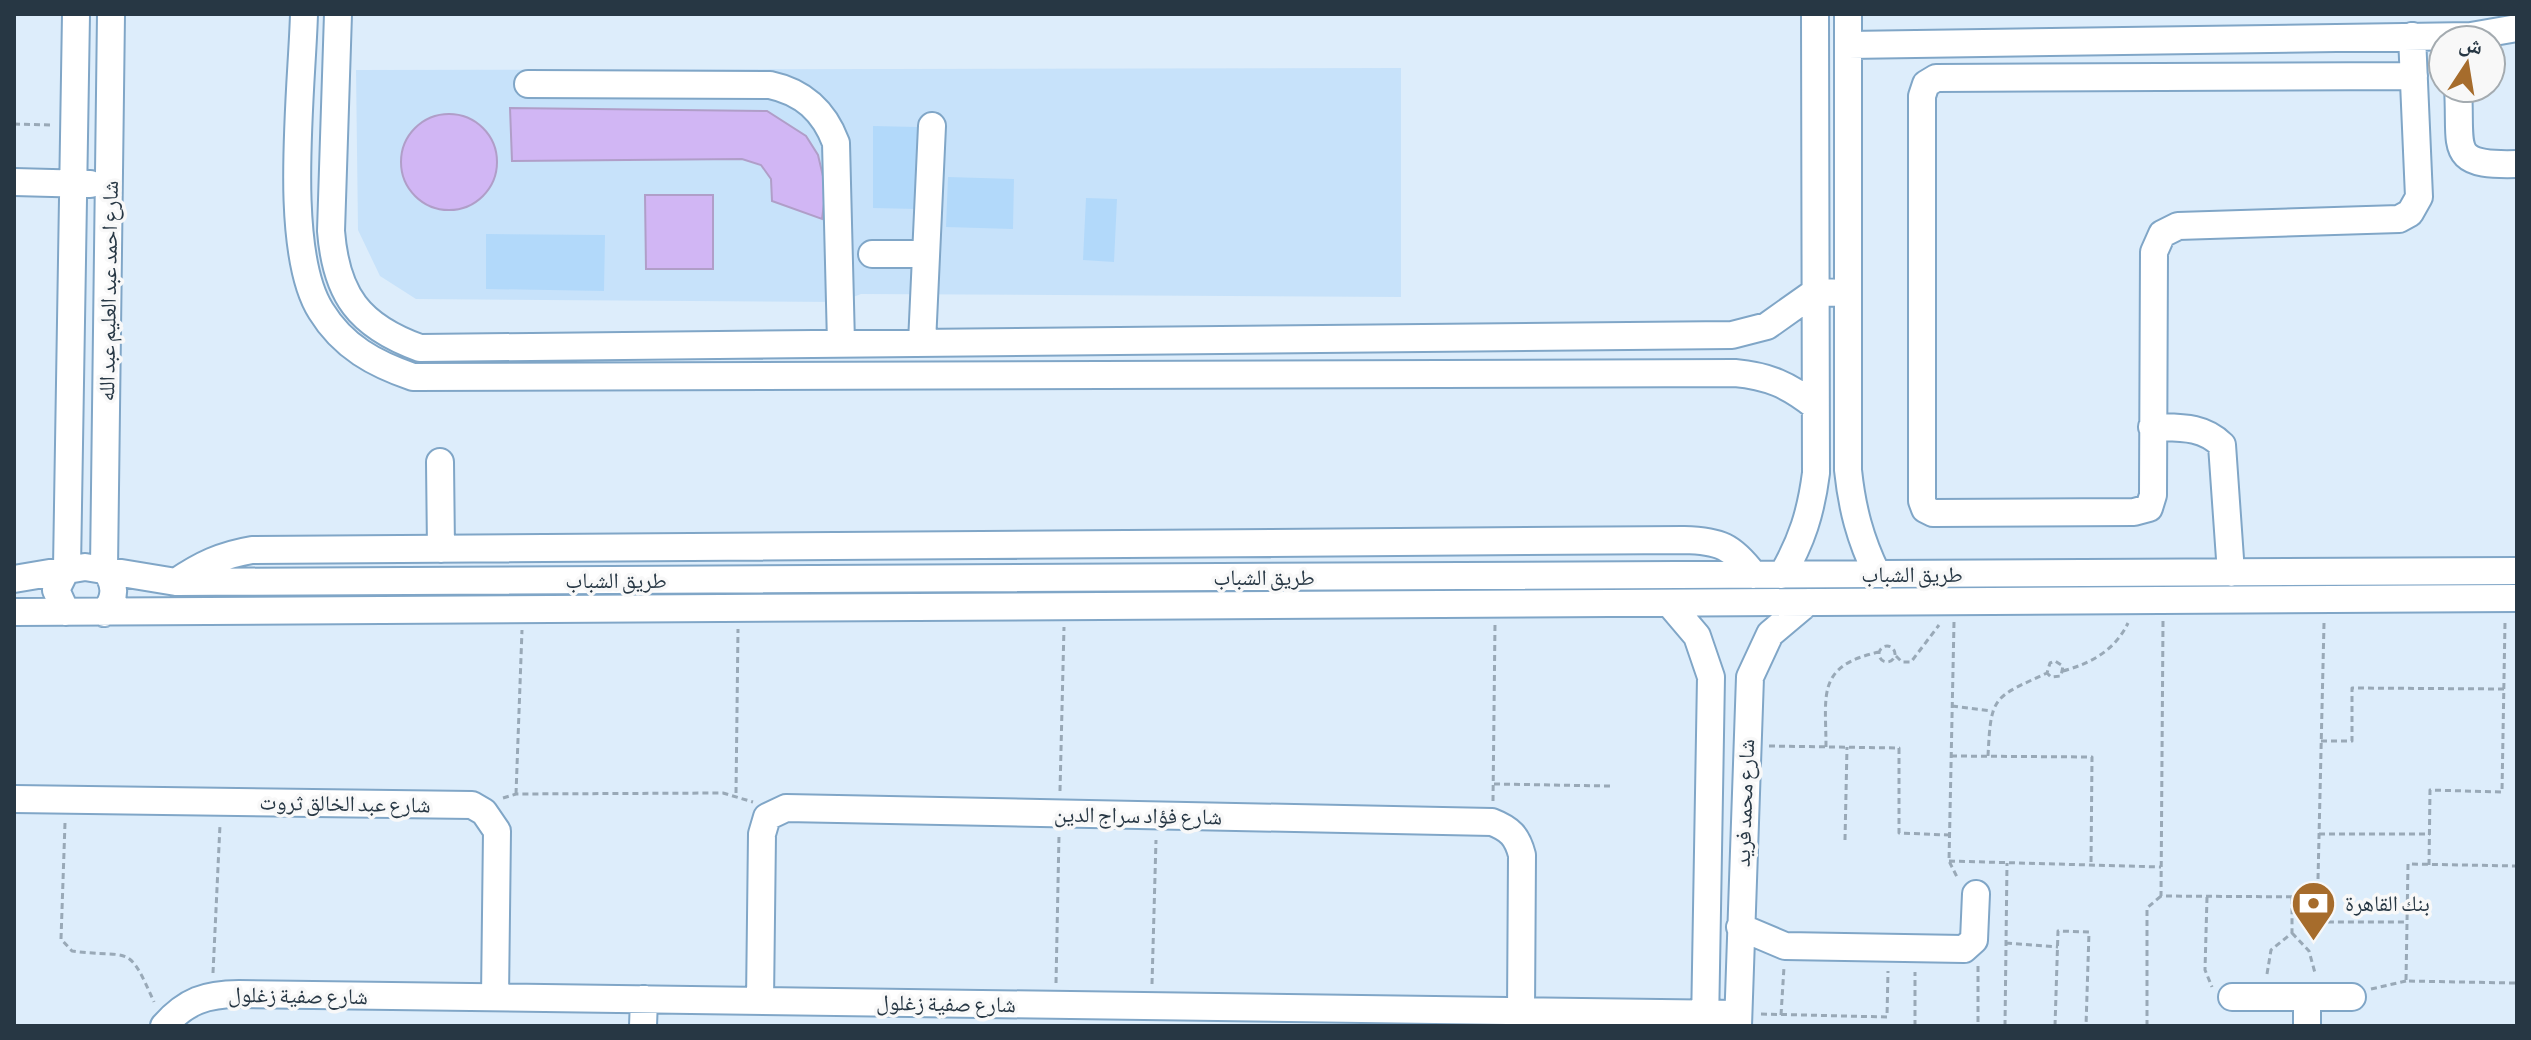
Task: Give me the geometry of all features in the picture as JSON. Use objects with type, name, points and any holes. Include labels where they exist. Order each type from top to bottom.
[{"type":"street","name":"شارع احمد عبد العليم عبد الله","points":[[67,568],[76,14]]},
{"type":"street","name":"شارع احمد عبد العليم عبد الله","points":[[104,568],[111,14]]},
{"type":"street","points":[[304,14],[299,175],[305,274],[320,310],[344,341],[376,364],[413,377],[1735,373],[1765,376],[1792,387],[1815,406]]},
{"type":"street","points":[[338,14],[331,231],[333,263],[345,293],[364,318],[390,337],[420,348],[1732,335],[1767,326],[1815,292],[1848,293]]},
{"type":"street","points":[[1782,575],[1800,543],[1812,509],[1815,14]]},
{"type":"street","points":[[1848,14],[1851,506],[1861,541],[1877,574]]},
{"type":"street","points":[[2412,36],[2414,76],[2419,197],[2410,213],[2399,219],[2178,226],[2162,234],[2154,252],[2153,495],[2149,508],[2119,512],[1933,513],[1925,509],[1922,501],[1922,96],[1926,84],[1936,78],[2414,76]]},
{"type":"street","points":[[1848,45],[2427,37]]},
{"type":"street","points":[[528,84],[770,85],[791,91],[813,105],[831,129],[836,143],[841,343]]},
{"type":"street","points":[[2459,104],[2462,153],[2470,161],[2482,165],[2517,164]]},
{"type":"street","points":[[922,343],[932,126]]},
{"type":"street","points":[[14,182],[109,184]]},
{"type":"street","points":[[872,254],[926,254]]},
{"type":"street","points":[[1220,341],[1220,374]]},
{"type":"street","points":[[1060,342],[1060,375]]},
{"type":"street","points":[[712,344],[712,377]]},
{"type":"street","points":[[2152,427],[2196,429],[2211,434],[2222,445],[2231,573]]},
{"type":"street","points":[[440,462],[441,549]]},
{"type":"street","points":[[176,582],[212,560],[252,550],[1684,540],[1712,540],[1737,553],[1754,575]]},
{"type":"street","points":[[66,612],[56,590],[67,568]]},
{"type":"street","name":"طريق الشباب","points":[[14,579],[67,568],[104,568],[176,582],[2517,571]]},
{"type":"street","points":[[104,568],[112,578],[115,591],[112,603],[104,613]]},
{"type":"street","name":"طريق الشباب","points":[[14,612],[2511,598]]},
{"type":"street","name":"شارع محمد فريد","points":[[1738,1020],[1747,701],[1758,654],[1779,625],[1808,602]]},
{"type":"street","name":"شارع محمد فريد","points":[[1669,603],[1685,618],[1702,646],[1711,677],[1705,1020]]},
{"type":"street","points":[[1712,699],[1730,691],[1747,701]]},
{"type":"street","name":"شارع عبد الخالق ثروت","points":[[14,799],[458,804],[472,805],[484,812]]},
{"type":"street","name":"شارع فؤاد سراج الدين","points":[[767,817],[786,808],[1492,822]]},
{"type":"street","points":[[484,812],[497,831],[495,997]]},
{"type":"street","points":[[760,1001],[762,834],[767,817]]},
{"type":"street","points":[[1492,822],[1507,828],[1518,840],[1522,855],[1521,1011]]},
{"type":"street","points":[[1740,927],[1785,946],[1968,947],[1974,940],[1976,894]]},
{"type":"street","points":[[1739,973],[1785,946]]},
{"type":"street","name":"شارع صفية زغلول","points":[[164,1026],[184,1005],[212,994],[644,999],[724,1013],[760,1001],[1151,1006],[1205,1016],[1383,1018],[1521,1011],[1738,1020]]},
{"type":"street","points":[[2232,997],[2352,997]]},
{"type":"street","points":[[2307,1026],[2311,997]]},
{"type":"street","points":[[643,1026],[644,999]]},
{"type":"path","points":[[14,124],[74,126]]},
{"type":"path","points":[[2429,865],[2430,790],[2502,792],[2504,689],[2511,598]]},
{"type":"path","points":[[2325,599],[2317,922],[2407,922]]},
{"type":"path","points":[[2047,673],[2056,678],[2063,671],[2087,664],[2108,650],[2151,601]]},
{"type":"path","points":[[2151,601],[2161,896]]},
{"type":"path","points":[[1826,747],[1827,684],[1840,668],[1858,657],[1879,652],[1887,645],[1902,662],[1911,662],[1955,602]]},
{"type":"path","points":[[1955,602],[1949,861],[1959,879],[1976,894]]},
{"type":"path","points":[[1492,822],[1495,604]]},
{"type":"path","points":[[736,794],[739,609]]},
{"type":"path","points":[[516,794],[522,610]]},
{"type":"path","points":[[1879,652],[1883,662],[1893,661],[1896,656]]},
{"type":"path","points":[[1988,756],[1992,711],[2011,689],[2047,673],[2050,663],[2055,661],[2063,666],[2063,671]]},
{"type":"path","points":[[2321,741],[2352,741],[2352,688],[2504,689]]},
{"type":"path","points":[[1952,706],[1992,711]]},
{"type":"path","points":[[1745,746],[1899,748],[1899,833],[1949,835]]},
{"type":"path","points":[[1845,840],[1847,747]]},
{"type":"path","points":[[1951,756],[2092,757],[2091,865]]},
{"type":"path","points":[[1493,784],[1610,786]]},
{"type":"path","points":[[484,812],[504,797],[516,794],[736,794],[748,799],[767,817]]},
{"type":"path","points":[[66,799],[61,939],[72,951],[124,953],[133,958],[164,1026]]},
{"type":"path","points":[[212,994],[221,801]]},
{"type":"path","points":[[1151,1006],[1157,816]]},
{"type":"path","points":[[2319,834],[2430,834]]},
{"type":"path","points":[[1949,861],[2161,867]]},
{"type":"path","points":[[2005,1026],[2007,863]]},
{"type":"path","points":[[2406,981],[2408,864],[2517,866]]},
{"type":"path","points":[[2147,1026],[2147,908],[2161,896],[2318,897]]},
{"type":"path","points":[[2207,897],[2205,970],[2209,983],[2219,993],[2232,997]]},
{"type":"path","points":[[2292,897],[2292,933],[2314,958],[2311,997]]},
{"type":"path","points":[[2055,1026],[2058,931],[2089,932],[2086,1026]]},
{"type":"path","points":[[2267,997],[2268,955],[2292,933]]},
{"type":"path","points":[[2006,943],[2058,947]]},
{"type":"path","points":[[1781,1015],[1785,946]]},
{"type":"path","points":[[1738,1020],[1781,1015],[1887,1017],[1888,947]]},
{"type":"path","points":[[1968,947],[1979,969],[1978,1026]]},
{"type":"path","points":[[1915,948],[1915,1026]]},
{"type":"path","points":[[2352,997],[2376,987],[2406,981],[2515,983]]},
{"type":"shaded area","points":[[1401,68],[1401,297],[861,294],[840,302],[416,299],[380,276],[358,230],[356,70]]},
{"type":"shaded area","points":[[873,126],[917,127],[917,209],[873,208]]},
{"type":"shaded area","points":[[948,177],[1014,179],[1013,229],[946,227]]},
{"type":"shaded area","points":[[1086,198],[1117,199],[1114,262],[1083,260]]},
{"type":"shaded area","points":[[486,234],[605,235],[604,291],[486,289]]},
{"type":"building","points":[[510,108],[767,111],[806,136],[818,155],[826,189],[822,219],[772,201],[771,179],[761,165],[742,159],[512,161]]},
{"type":"building","points":[[449,114],[467,118],[483,128],[493,144],[497,162],[493,180],[483,196],[467,206],[449,210],[431,206],[415,196],[405,180],[401,162],[405,144],[415,128],[431,118]]},
{"type":"building","points":[[645,195],[713,195],[713,269],[646,269]]},
{"type":"place","name":"بنك القاهرة","points":[[2314,942]]}]
